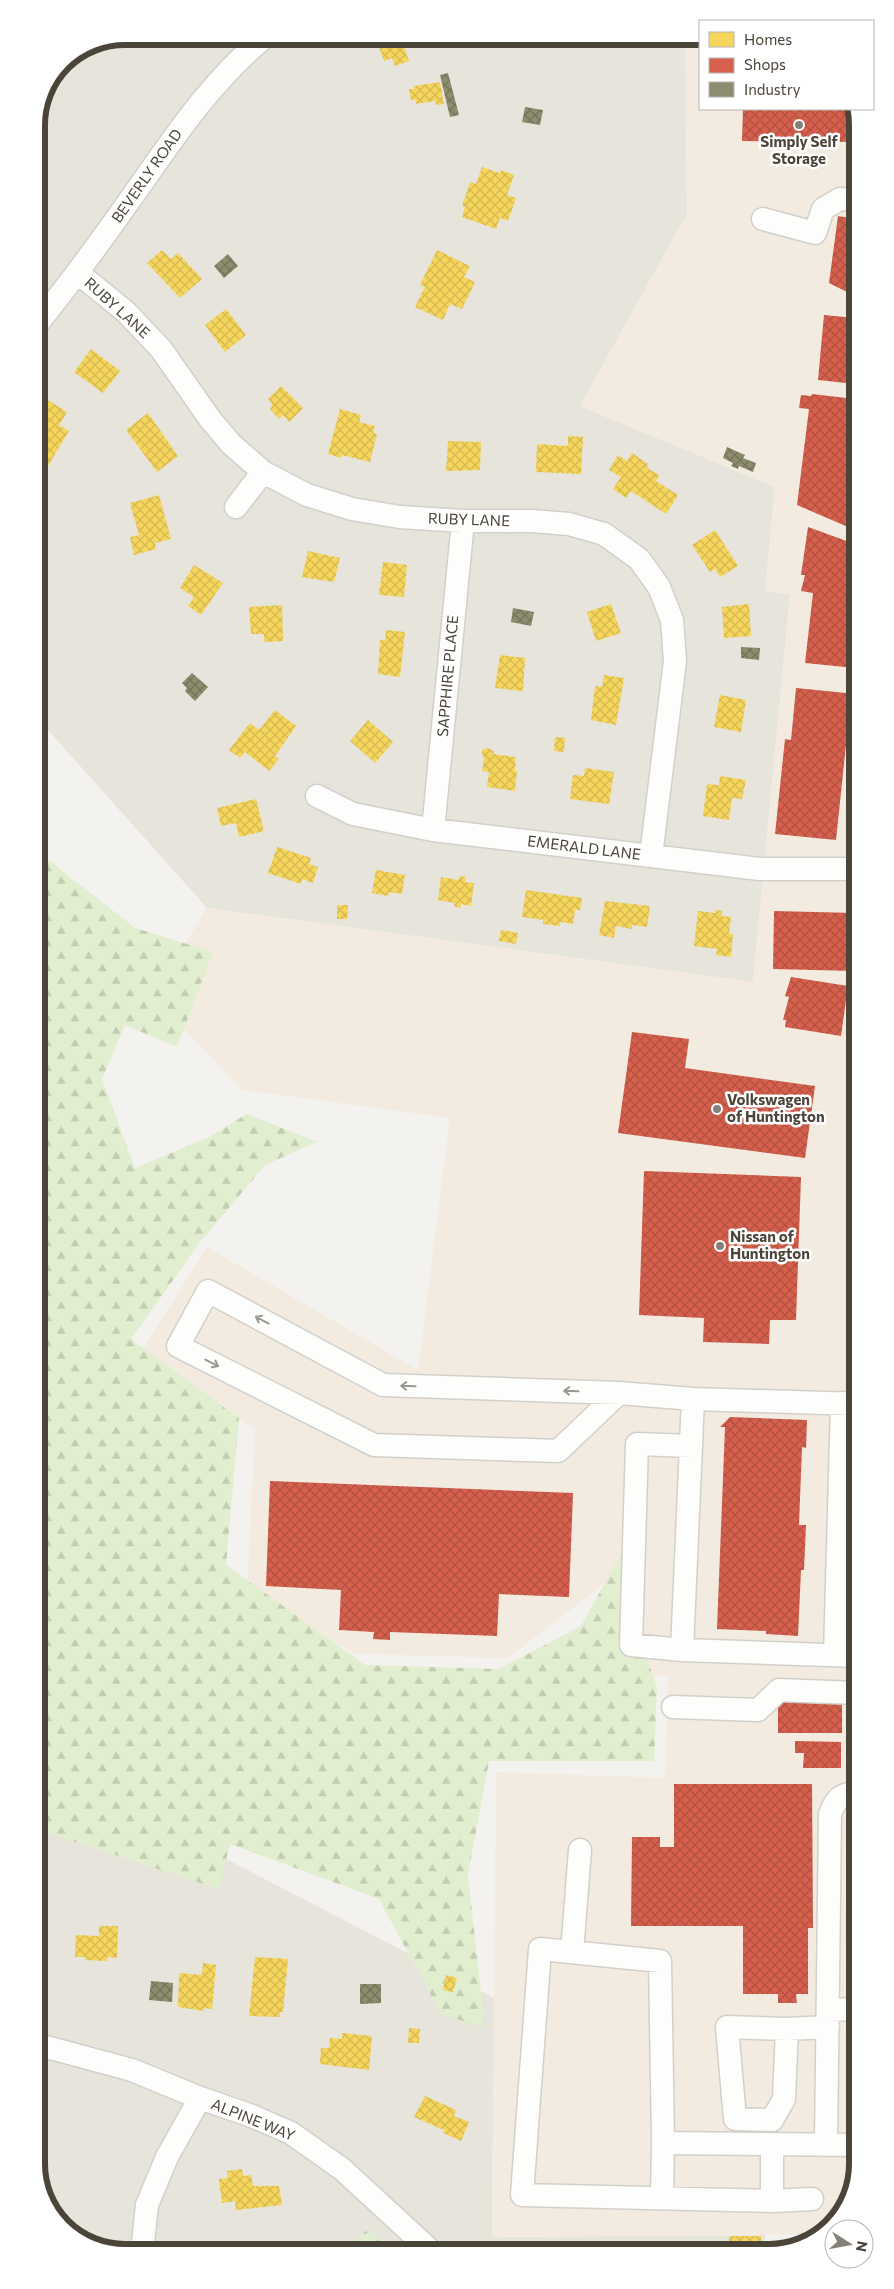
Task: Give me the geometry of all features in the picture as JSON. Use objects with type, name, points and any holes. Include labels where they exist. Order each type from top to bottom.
[{"type":"street","name":"BEVERLY ROAD","points":[[45,314],[78,273],[186,120],[212,88],[255,45]]},
{"type":"street","points":[[763,219],[816,233],[823,209],[840,199],[849,200]]},
{"type":"street","name":"RUBY LANE","points":[[78,273],[126,312],[155,343],[210,419],[231,444],[263,472],[307,495],[352,509],[400,516],[463,521],[532,521],[569,524],[604,534],[638,559],[660,587],[672,620],[675,661],[651,856]]},
{"type":"street","points":[[236,507],[263,472]]},
{"type":"street","name":"SAPPHIRE PLACE","points":[[433,830],[463,521]]},
{"type":"street","name":"EMERALD LANE","points":[[317,796],[353,814],[433,830],[760,869],[849,868]]},
{"type":"street","points":[[620,1393],[558,1452],[374,1445],[178,1346],[208,1291],[383,1385],[620,1393],[693,1399],[849,1404],[846,1655],[682,1650],[631,1645],[637,1444],[691,1446]]},
{"type":"street","points":[[682,1650],[693,1399]]},
{"type":"street","points":[[673,1707],[758,1710],[779,1690],[849,1693]]},
{"type":"street","points":[[826,2145],[830,1814],[835,1800],[849,1793]]},
{"type":"street","points":[[572,1952],[580,1850]]},
{"type":"street","points":[[662,2198],[660,1961],[540,1949],[522,2195],[662,2198],[772,2200],[812,2198]]},
{"type":"street","points":[[787,2029],[784,2099],[772,2120],[735,2119],[727,2027],[787,2029],[849,2012]]},
{"type":"street","points":[[45,2046],[132,2070],[200,2098]]},
{"type":"street","name":"ALPINE WAY","points":[[143,2244],[147,2205],[167,2157],[200,2098],[252,2116],[291,2133],[342,2168],[423,2244]]},
{"type":"street","points":[[663,2143],[849,2145]]},
{"type":"street","points":[[772,2145],[772,2200]]},
{"type":"shaded area","points":[[125,45],[685,45],[687,214],[580,406],[775,487],[765,590],[790,595],[753,982],[207,908],[49,731],[45,739],[45,120],[51,95],[69,69],[95,51]]},
{"type":"shaded area","points":[[685,45],[699,45],[699,110],[847,110],[849,125],[849,2164],[846,2184],[841,2199],[824,2221],[807,2234],[492,2237],[496,1772],[665,1778],[668,1676],[616,1674],[618,1573],[508,1658],[356,1654],[247,1589],[255,1429],[138,1357],[207,1247],[418,1370],[450,1118],[242,1090],[153,997],[207,908],[753,982],[790,595],[765,590],[775,487],[580,406],[687,214]]},
{"type":"shaded area","points":[[45,1765],[494,1998],[492,2237],[765,2235],[765,2244],[120,2244],[95,2238],[85,2233],[69,2220],[53,2199],[49,2189],[45,2164]]},
{"type":"green space","points":[[45,857],[135,928],[213,952],[177,1047],[125,1025],[102,1079],[135,1168],[209,1137],[247,1114],[317,1142],[265,1165],[200,1242],[131,1339],[239,1418],[226,1565],[365,1665],[499,1669],[581,1626],[631,1536],[633,1619],[657,1687],[654,1761],[489,1761],[468,1875],[485,2028],[441,2014],[379,1899],[230,1844],[219,1889],[45,1832]]},
{"type":"green space","points":[[368,2229],[385,2244],[351,2244]]},
{"type":"building: Homes","points":[[372,45],[403,45],[409,61],[395,66],[392,58],[384,61],[379,47],[372,47]]},
{"type":"building: Homes","points":[[440,82],[444,104],[436,105],[435,101],[416,104],[416,100],[411,100],[409,89],[414,89],[414,86]]},
{"type":"building: Homes","points":[[482,167],[500,173],[501,170],[514,175],[507,195],[516,198],[508,221],[500,218],[496,229],[462,217],[465,207],[462,206],[470,182],[476,184]]},
{"type":"building: Homes","points":[[162,250],[171,259],[178,253],[202,279],[180,298],[147,263]]},
{"type":"building: Homes","points":[[437,250],[470,266],[464,277],[475,282],[462,309],[450,304],[443,320],[415,307],[425,287],[420,285]]},
{"type":"building: Homes","points":[[226,309],[246,335],[225,352],[205,325]]},
{"type":"building: Homes","points":[[91,349],[120,371],[103,393],[74,372]]},
{"type":"building: Homes","points":[[281,386],[303,408],[289,422],[283,415],[279,419],[270,409],[272,404],[268,399]]},
{"type":"building: Homes","points":[[45,398],[67,412],[59,425],[69,431],[48,466],[45,464]]},
{"type":"building: Homes","points":[[340,409],[361,415],[359,422],[375,426],[373,433],[377,434],[370,462],[342,455],[341,458],[328,454]]},
{"type":"building: Homes","points":[[148,413],[178,456],[157,472],[126,430]]},
{"type":"building: Homes","points":[[568,436],[583,437],[581,474],[536,472],[537,444],[568,446]]},
{"type":"building: Homes","points":[[448,441],[481,442],[480,470],[446,471]]},
{"type":"building: Homes","points":[[632,453],[648,464],[647,468],[659,475],[656,481],[678,495],[666,514],[631,491],[626,498],[613,489],[621,477],[609,470],[618,455],[627,461]]},
{"type":"building: Homes","points":[[159,495],[171,539],[155,543],[156,549],[134,555],[130,537],[139,535],[130,503]]},
{"type":"building: Homes","points":[[715,530],[738,566],[720,577],[715,569],[710,572],[692,545]]},
{"type":"building: Homes","points":[[308,551],[340,558],[334,582],[302,577]]},
{"type":"building: Homes","points":[[383,562],[407,565],[404,597],[379,595]]},
{"type":"building: Homes","points":[[194,565],[223,583],[201,615],[188,606],[194,597],[180,588]]},
{"type":"building: Homes","points":[[611,604],[621,633],[596,641],[587,612]]},
{"type":"building: Homes","points":[[749,604],[751,636],[724,638],[722,607]]},
{"type":"building: Homes","points":[[282,605],[283,641],[264,642],[264,634],[251,634],[249,607]]},
{"type":"building: Homes","points":[[386,630],[405,632],[400,677],[378,674],[380,640],[385,640]]},
{"type":"building: Homes","points":[[500,655],[525,658],[523,691],[495,688]]},
{"type":"building: Homes","points":[[604,675],[624,678],[616,725],[591,720],[595,686],[602,687]]},
{"type":"building: Homes","points":[[720,695],[746,700],[741,732],[714,727]]},
{"type":"building: Homes","points":[[275,710],[296,726],[275,756],[279,759],[269,771],[245,752],[240,758],[229,750],[250,723],[259,730]]},
{"type":"building: Homes","points":[[368,720],[393,742],[375,763],[350,741]]},
{"type":"building: Homes","points":[[555,737],[565,738],[564,752],[554,751]]},
{"type":"building: Homes","points":[[487,748],[494,751],[493,754],[516,757],[515,791],[487,787],[489,772],[482,771],[484,758],[482,750]]},
{"type":"building: Homes","points":[[585,768],[614,772],[609,804],[570,799],[573,775],[584,776]]},
{"type":"building: Homes","points":[[720,776],[746,780],[742,799],[732,798],[729,820],[703,816],[707,784],[719,785]]},
{"type":"building: Homes","points":[[256,799],[264,831],[239,837],[236,823],[221,826],[217,808]]},
{"type":"building: Homes","points":[[277,847],[311,858],[309,864],[318,867],[313,883],[302,879],[301,884],[268,873]]},
{"type":"building: Homes","points":[[376,870],[405,875],[402,894],[389,892],[388,896],[372,893]]},
{"type":"building: Homes","points":[[460,876],[466,877],[465,882],[474,883],[471,906],[461,904],[461,908],[454,906],[455,903],[438,900],[441,877],[459,880]]},
{"type":"building: Homes","points":[[526,890],[582,898],[580,910],[575,910],[573,924],[560,922],[560,926],[543,924],[543,920],[522,917]]},
{"type":"building: Homes","points":[[605,901],[650,906],[647,927],[632,925],[632,929],[616,926],[614,938],[599,935]]},
{"type":"building: Homes","points":[[337,905],[348,905],[347,919],[337,919]]},
{"type":"building: Homes","points":[[716,910],[722,911],[722,916],[731,917],[729,934],[733,934],[731,957],[716,955],[717,949],[694,946],[698,911],[715,913]]},
{"type":"building: Homes","points":[[501,930],[518,933],[516,944],[499,941]]},
{"type":"building: Homes","points":[[45,1883],[47,1884],[45,1905]]},
{"type":"building: Homes","points":[[99,1926],[118,1926],[117,1958],[107,1957],[107,1961],[85,1960],[85,1957],[75,1957],[76,1935],[99,1936]]},
{"type":"building: Homes","points":[[255,1957],[288,1959],[283,2012],[280,2012],[280,2017],[249,2016]]},
{"type":"building: Homes","points":[[203,1963],[216,1965],[212,2009],[204,2008],[204,2011],[178,2007],[179,1973],[202,1975]]},
{"type":"building: Homes","points":[[446,1975],[457,1978],[453,1992],[443,1990]]},
{"type":"building: Homes","points":[[409,2028],[420,2029],[419,2043],[408,2043]]},
{"type":"building: Homes","points":[[342,2033],[372,2036],[369,2070],[320,2064],[321,2048],[329,2048],[330,2038],[342,2039]]},
{"type":"building: Homes","points":[[425,2096],[456,2110],[454,2116],[469,2122],[461,2141],[443,2133],[444,2130],[414,2117]]},
{"type":"building: Homes","points":[[242,2169],[243,2176],[251,2175],[253,2186],[279,2186],[282,2205],[236,2210],[235,2201],[222,2203],[219,2179],[228,2178],[227,2171]]},
{"type":"building: Homes","points":[[729,2236],[761,2236],[761,2244],[729,2244]]},
{"type":"building: Homes","points":[[685,2243],[720,2244],[685,2244]]},
{"type":"building: Shops","name":"Simply Self Storage","points":[[743,110],[847,110],[849,142],[742,141]]},
{"type":"building: Shops","points":[[838,216],[849,218],[849,293],[829,283]]},
{"type":"building: Shops","points":[[824,315],[849,317],[849,383],[818,380]]},
{"type":"building: Shops","points":[[812,394],[849,398],[849,527],[797,505],[809,409],[799,408],[801,395],[811,396]]},
{"type":"building: Shops","points":[[808,527],[849,542],[849,667],[805,663],[813,593],[801,591],[805,575],[801,575]]},
{"type":"building: Shops","points":[[796,688],[849,693],[849,745],[846,745],[836,840],[775,834],[785,739],[791,740]]},
{"type":"building: Shops","points":[[774,911],[849,913],[849,971],[773,969]]},
{"type":"building: Shops","points":[[791,977],[848,986],[841,1036],[785,1027],[786,1020],[783,1020],[789,997],[785,996]]},
{"type":"building: Shops","name":"Volkswagen of Huntington","points":[[632,1032],[689,1039],[685,1068],[815,1086],[805,1158],[618,1133]]},
{"type":"building: Shops","name":"Nissan of Huntington","points":[[644,1171],[801,1177],[796,1320],[770,1320],[769,1344],[703,1342],[704,1318],[639,1315]]},
{"type":"building: Shops","points":[[730,1417],[807,1420],[806,1448],[802,1447],[799,1525],[806,1525],[804,1570],[801,1570],[798,1636],[766,1634],[766,1631],[717,1629],[725,1427],[720,1427]]},
{"type":"building: Shops","points":[[270,1481],[573,1493],[569,1597],[499,1594],[497,1636],[390,1632],[390,1640],[373,1639],[374,1632],[339,1630],[341,1590],[266,1586]]},
{"type":"building: Shops","points":[[778,1695],[842,1701],[842,1733],[778,1733]]},
{"type":"building: Shops","points":[[795,1741],[841,1742],[841,1768],[803,1768],[804,1753],[795,1753]]},
{"type":"building: Shops","points":[[674,1784],[812,1784],[813,1928],[808,1928],[808,1994],[796,1994],[797,2003],[778,2003],[778,1994],[743,1994],[743,1926],[631,1926],[632,1837],[660,1837],[660,1847],[674,1847]]},
{"type":"building: Industry","points":[[448,73],[459,115],[450,117],[440,75]]},
{"type":"building: Industry","points":[[525,107],[543,110],[540,125],[522,122]]},
{"type":"building: Industry","points":[[228,254],[238,266],[224,278],[214,266]]},
{"type":"building: Industry","points":[[727,447],[745,455],[743,458],[756,463],[753,472],[739,466],[738,469],[731,466],[733,463],[723,458]]},
{"type":"building: Industry","points":[[513,608],[534,612],[531,626],[511,622]]},
{"type":"building: Industry","points":[[741,647],[760,648],[759,660],[741,658]]},
{"type":"building: Industry","points":[[192,673],[208,687],[195,701],[185,691],[187,688],[182,683]]},
{"type":"building: Industry","points":[[151,1981],[173,1983],[172,2002],[149,2000]]},
{"type":"building: Industry","points":[[360,1984],[381,1984],[381,2003],[360,2004]]},
{"type":"place","name":"Simply Self Storage","points":[[799,125]]},
{"type":"place","name":"Volkswagen of Huntington","points":[[717,1109]]},
{"type":"place","name":"Nissan of Huntington","points":[[720,1246]]}]
